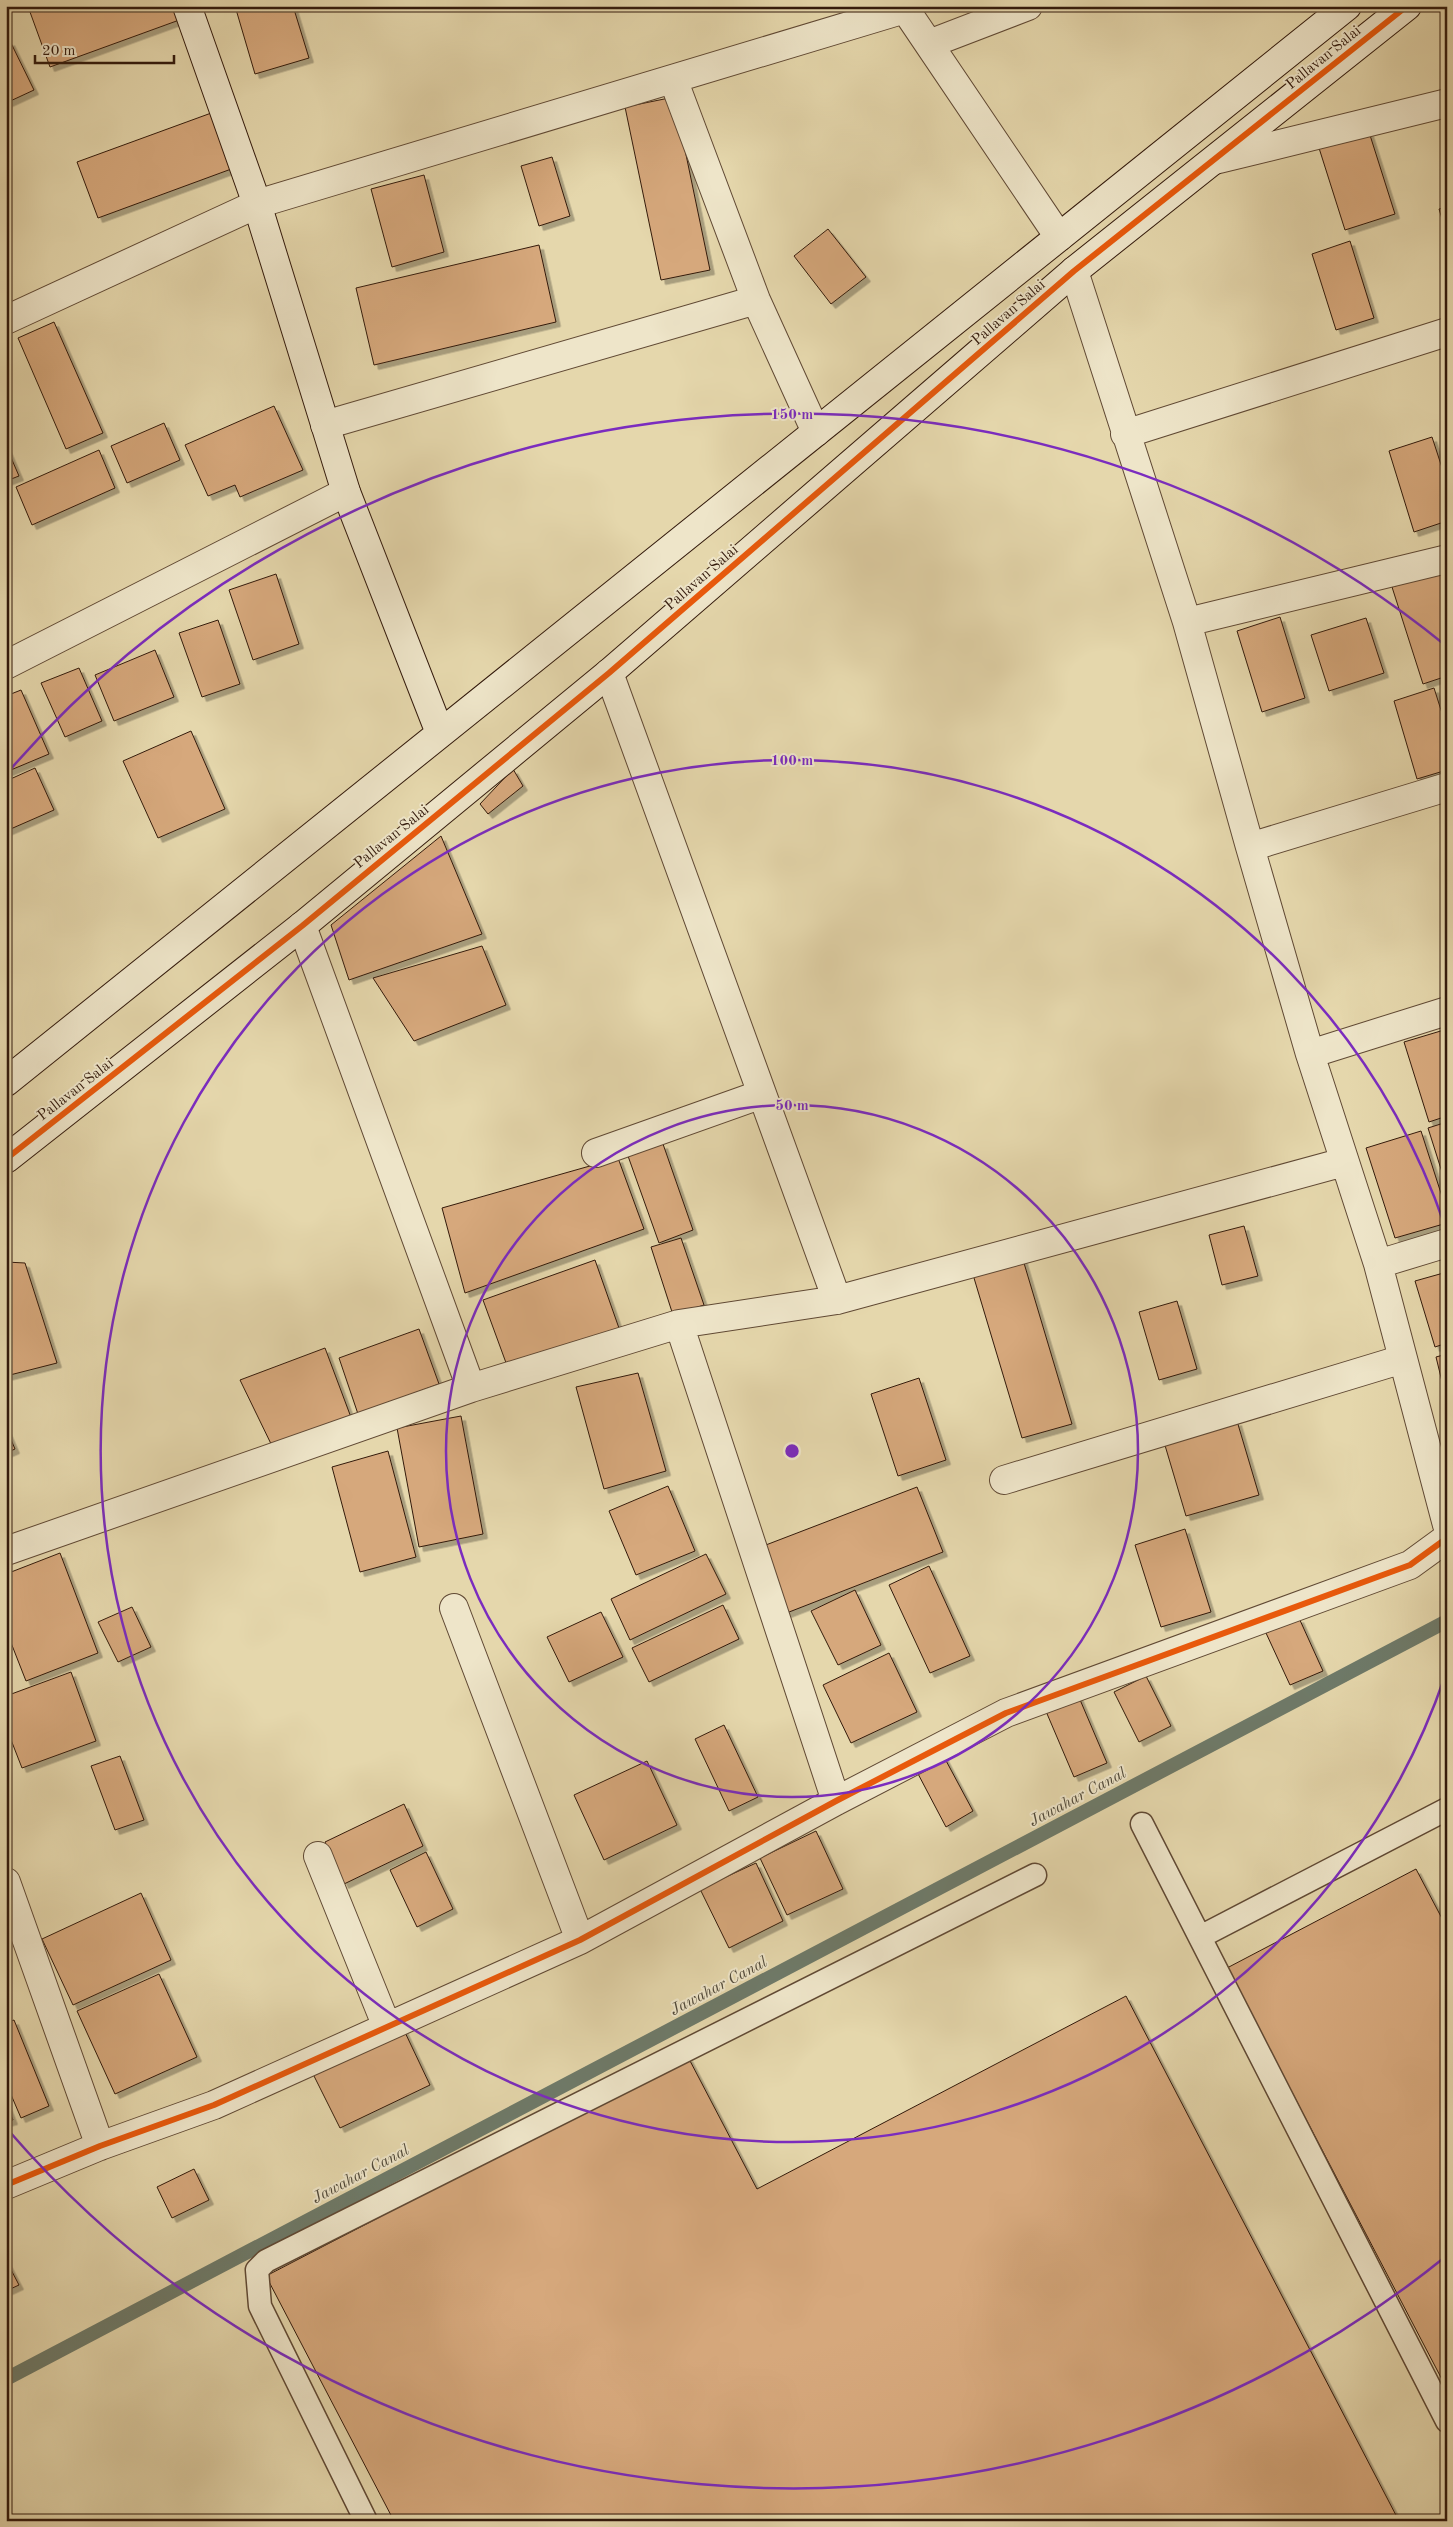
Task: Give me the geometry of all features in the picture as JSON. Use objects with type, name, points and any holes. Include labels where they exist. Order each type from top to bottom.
[{"type":"street","points":[[187,6],[257,204],[346,492],[440,733]]},
{"type":"street","points":[[929,44],[1028,6]]},
{"type":"street","points":[[6,1082],[1347,6]]},
{"type":"street","name":"Pallavan Salai","points":[[6,1159],[302,926],[609,673],[1074,271],[1407,6]]},
{"type":"street","points":[[6,320],[257,204],[904,8],[1059,237]]},
{"type":"street","points":[[673,79],[756,300],[816,432]]},
{"type":"street","points":[[1214,160],[1447,103]]},
{"type":"street","points":[[1074,271],[1187,622],[1310,1054],[1378,1264],[1447,1525]]},
{"type":"street","points":[[325,424],[756,300]]},
{"type":"street","points":[[1125,434],[1447,332]]},
{"type":"street","points":[[6,665],[346,492]]},
{"type":"street","points":[[1187,622],[1447,559]]},
{"type":"street","points":[[609,673],[838,1300]]},
{"type":"street","points":[[1250,847],[1447,788]]},
{"type":"street","points":[[302,926],[471,1388]]},
{"type":"street","points":[[1310,1054],[1447,1011]]},
{"type":"street","points":[[596,1153],[762,1094]]},
{"type":"street","points":[[6,1551],[471,1388],[679,1324],[838,1300],[1344,1162]]},
{"type":"street","points":[[1378,1264],[1447,1243]]},
{"type":"street","points":[[679,1324],[836,1801]]},
{"type":"street","points":[[1004,1480],[1403,1359]]},
{"type":"street","points":[[6,2185],[100,2146],[214,2105],[580,1940],[836,1801],[1006,1713],[1410,1565],[1447,1538]]},
{"type":"street","points":[[454,1608],[580,1940]]},
{"type":"street","points":[[318,1856],[386,2027]]},
{"type":"street","points":[[6,1882],[100,2146]]},
{"type":"lane","points":[[1200,1937],[1447,1809]]},
{"type":"lane","points":[[1142,1824],[1447,2421]]},
{"type":"lane","points":[[366,2521],[260,2306],[256,2270],[266,2261],[1035,1875]]},
{"type":"building","points":[[47,6],[177,6],[182,19],[50,67],[30,12]]},
{"type":"building","points":[[235,6],[293,6],[309,58],[255,74]]},
{"type":"building","points":[[10,41],[34,90],[6,103],[6,43]]},
{"type":"building","points":[[674,97],[710,270],[661,280],[625,107]]},
{"type":"building","points":[[214,112],[234,168],[98,218],[77,162]]},
{"type":"building","points":[[1369,132],[1395,214],[1345,230],[1319,148]]},
{"type":"building","points":[[552,157],[570,216],[539,226],[521,166]]},
{"type":"building","points":[[424,175],[444,252],[392,267],[371,189]]},
{"type":"building","points":[[1447,207],[1447,235],[1439,209]]},
{"type":"building","points":[[828,229],[866,277],[831,304],[794,256]]},
{"type":"building","points":[[1350,241],[1374,318],[1336,330],[1312,254]]},
{"type":"building","points":[[539,245],[556,322],[374,365],[356,288]]},
{"type":"building","points":[[54,322],[103,433],[66,449],[18,338]]},
{"type":"building","points":[[274,406],[303,470],[240,497],[235,485],[208,496],[185,445]]},
{"type":"building","points":[[164,423],[180,460],[127,483],[111,446]]},
{"type":"building","points":[[1432,437],[1447,483],[1447,521],[1414,532],[1389,451]]},
{"type":"building","points":[[6,446],[19,476],[6,481]]},
{"type":"building","points":[[99,450],[115,488],[32,525],[16,487]]},
{"type":"building","points":[[1447,570],[1447,676],[1423,684],[1392,587]]},
{"type":"building","points":[[276,574],[299,644],[253,660],[229,590]]},
{"type":"building","points":[[1280,617],[1305,698],[1262,712],[1237,631]]},
{"type":"building","points":[[1366,618],[1384,673],[1329,691],[1311,635]]},
{"type":"building","points":[[218,620],[240,684],[202,697],[179,633]]},
{"type":"building","points":[[155,650],[174,697],[114,721],[95,675]]},
{"type":"building","points":[[79,668],[102,721],[65,737],[41,683]]},
{"type":"building","points":[[1434,688],[1447,729],[1447,770],[1417,779],[1394,701]]},
{"type":"building","points":[[21,690],[49,754],[6,772],[6,696]]},
{"type":"building","points":[[191,731],[225,809],[158,838],[123,761]]},
{"type":"building","points":[[35,768],[54,810],[6,831],[6,781]]},
{"type":"building","points":[[513,769],[523,786],[488,814],[480,804]]},
{"type":"building","points":[[441,836],[482,934],[349,980],[331,925]]},
{"type":"building","points":[[482,946],[506,1005],[414,1041],[373,978]]},
{"type":"building","points":[[1444,1030],[1447,1037],[1447,1116],[1429,1122],[1404,1042]]},
{"type":"building","points":[[1447,1122],[1447,1188],[1428,1128]]},
{"type":"building","points":[[1421,1131],[1447,1212],[1447,1223],[1395,1238],[1366,1148]]},
{"type":"building","points":[[663,1144],[693,1230],[659,1243],[628,1156]]},
{"type":"building","points":[[618,1158],[644,1229],[465,1293],[442,1208]]},
{"type":"building","points":[[1244,1226],[1258,1276],[1222,1285],[1209,1235]]},
{"type":"building","points":[[681,1238],[704,1305],[673,1315],[651,1247]]},
{"type":"building","points":[[1021,1253],[1072,1424],[1022,1438],[971,1268]]},
{"type":"building","points":[[595,1260],[620,1331],[509,1371],[483,1300]]},
{"type":"building","points":[[6,1262],[25,1263],[57,1363],[6,1376]]},
{"type":"building","points":[[1447,1272],[1447,1343],[1435,1347],[1415,1281]]},
{"type":"building","points":[[1177,1301],[1197,1369],[1159,1380],[1139,1312]]},
{"type":"building","points":[[419,1329],[439,1384],[358,1414],[339,1358]]},
{"type":"building","points":[[325,1348],[352,1420],[274,1450],[240,1380]]},
{"type":"building","points":[[1447,1354],[1447,1402],[1436,1357]]},
{"type":"building","points":[[638,1373],[666,1471],[604,1489],[576,1387]]},
{"type":"building","points":[[919,1378],[946,1460],[898,1476],[871,1394]]},
{"type":"building","points":[[461,1416],[483,1534],[419,1547],[397,1428]]},
{"type":"building","points":[[1237,1421],[1259,1495],[1186,1516],[1164,1442]]},
{"type":"building","points":[[6,1428],[15,1449],[6,1453]]},
{"type":"building","points":[[388,1451],[416,1557],[360,1572],[332,1467]]},
{"type":"building","points":[[668,1486],[695,1551],[636,1575],[609,1511]]},
{"type":"building","points":[[917,1487],[943,1552],[784,1614],[758,1548]]},
{"type":"building","points":[[1185,1529],[1211,1612],[1161,1627],[1135,1545]]},
{"type":"building","points":[[60,1553],[98,1653],[26,1681],[6,1630],[6,1574]]},
{"type":"building","points":[[706,1554],[726,1594],[630,1640],[611,1599]]},
{"type":"building","points":[[929,1566],[970,1656],[930,1673],[889,1585]]},
{"type":"building","points":[[855,1590],[881,1645],[838,1665],[811,1611]]},
{"type":"building","points":[[723,1605],[739,1639],[649,1682],[632,1648]]},
{"type":"building","points":[[132,1607],[151,1647],[118,1662],[98,1622]]},
{"type":"building","points":[[601,1612],[623,1657],[569,1682],[547,1637]]},
{"type":"building","points":[[1299,1618],[1323,1671],[1290,1685],[1266,1633]]},
{"type":"building","points":[[889,1653],[917,1712],[851,1743],[823,1685]]},
{"type":"building","points":[[71,1672],[96,1741],[22,1768],[6,1727],[6,1696]]},
{"type":"building","points":[[1146,1676],[1171,1726],[1139,1742],[1114,1692]]},
{"type":"building","points":[[1078,1695],[1107,1763],[1074,1777],[1045,1709]]},
{"type":"building","points":[[724,1725],[758,1797],[729,1811],[695,1739]]},
{"type":"building","points":[[943,1755],[973,1811],[946,1827],[916,1770]]},
{"type":"building","points":[[120,1756],[144,1820],[115,1830],[91,1766]]},
{"type":"building","points":[[647,1761],[677,1825],[604,1860],[574,1795]]},
{"type":"building","points":[[404,1804],[423,1846],[344,1884],[325,1842]]},
{"type":"building","points":[[816,1831],[843,1889],[787,1915],[760,1858]]},
{"type":"building","points":[[426,1852],[453,1909],[417,1927],[390,1870]]},
{"type":"building","points":[[756,1863],[783,1921],[729,1948],[700,1889]]},
{"type":"building","points":[[1416,1869],[1447,1928],[1447,2389],[1227,1968]]},
{"type":"building","points":[[141,1893],[171,1960],[73,2005],[42,1939]]},
{"type":"building","points":[[159,1974],[197,2057],[115,2094],[77,2011]]},
{"type":"building","points":[[1126,1996],[1399,2521],[394,2521],[266,2276],[688,2057],[757,2189]]},
{"type":"building","points":[[14,2020],[49,2106],[21,2118],[6,2083],[6,2023]]},
{"type":"building","points":[[402,2026],[430,2085],[340,2128],[311,2070]]},
{"type":"building","points":[[6,2102],[13,2120],[6,2122]]},
{"type":"building","points":[[194,2169],[209,2200],[172,2218],[157,2187]]},
{"type":"building","points":[[6,2260],[19,2285],[6,2291]]},
{"type":"waterway","name":"Jawahar Canal","points":[[6,2379],[1447,1621]]},
{"type":"cycle path","points":[[6,1159],[302,926],[609,673],[1074,271],[1407,6]]},
{"type":"cycle path","points":[[6,2185],[100,2146],[214,2105],[580,1940],[836,1801],[1006,1713],[1410,1565],[1447,1538]]}]
